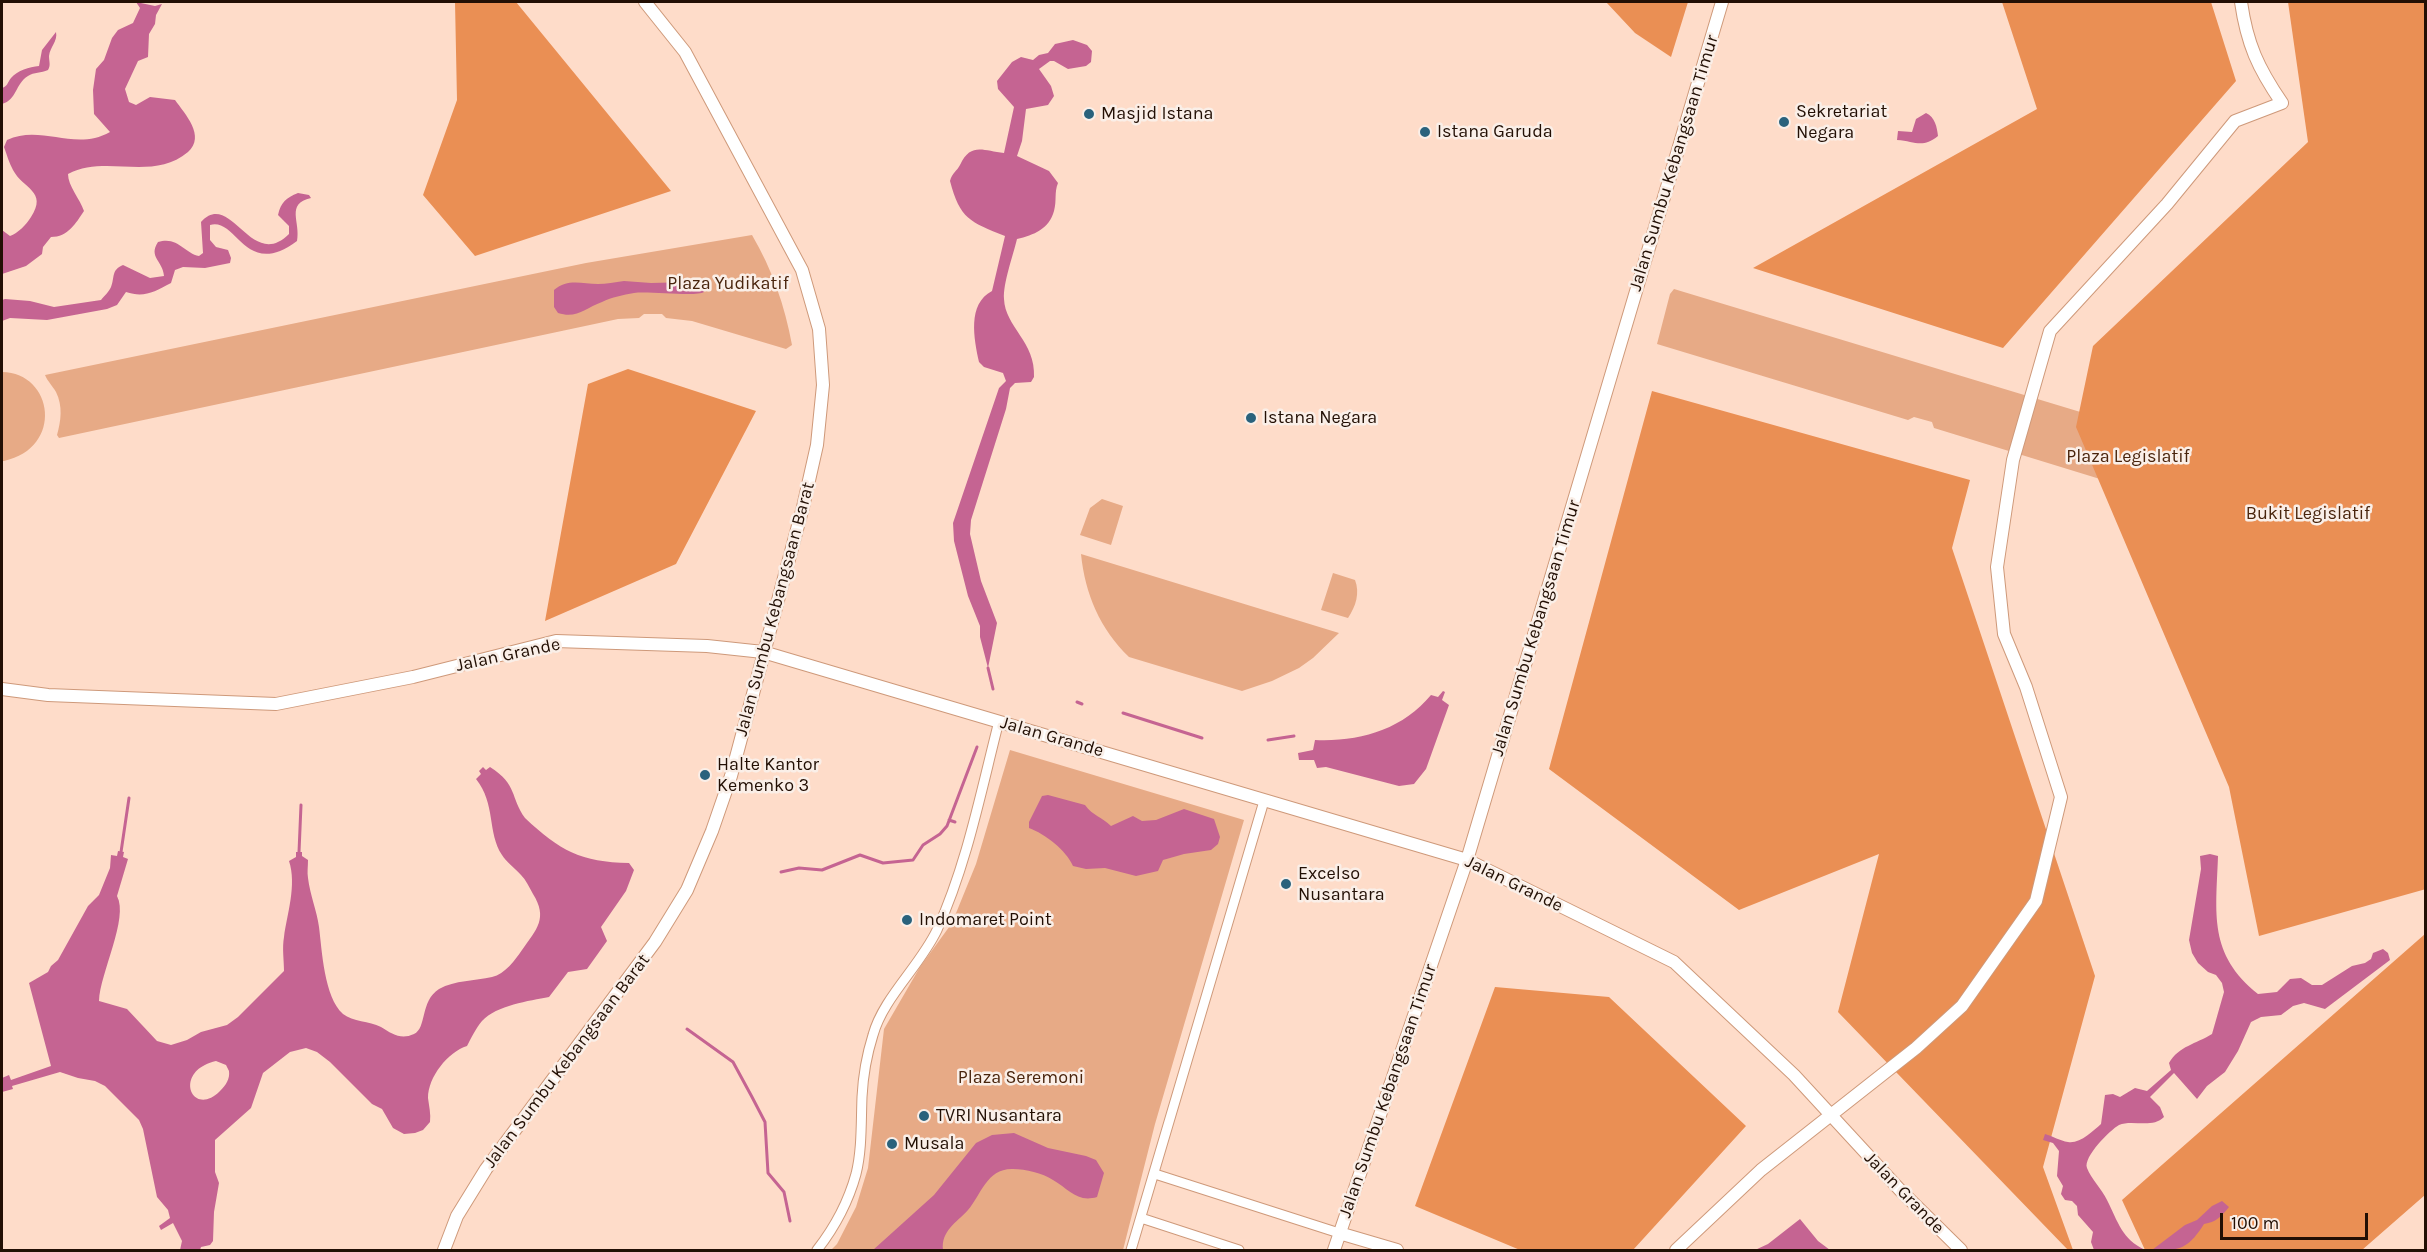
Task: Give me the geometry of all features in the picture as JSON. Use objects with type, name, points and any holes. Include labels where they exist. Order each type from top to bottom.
[{"type":"street","name":"Jalan Sumbu Kebangsaan Barat","points":[[444,1251],[457,1216],[486,1169],[655,942],[687,890],[712,831],[731,776],[803,507],[817,446],[823,385],[819,329],[802,270],[685,52],[645,2]]},
{"type":"street","name":"Jalan Sumbu Kebangsaan Timur","points":[[1334,1251],[1467,860],[1722,2]]},
{"type":"street","points":[[1676,1251],[1761,1170],[1916,1048],[1962,1006],[2036,901],[2061,797],[2026,687],[2004,634],[1997,567],[2013,460],[2050,331],[2167,204],[2235,121],[2283,103],[2262,74],[2246,33],[2241,2]]},
{"type":"street","name":"Jalan Grande","points":[[2,689],[48,695],[276,704],[413,677],[556,641],[707,646],[763,652],[1467,860],[1674,962],[1794,1075],[1899,1190],[1961,1251]]},
{"type":"street","points":[[817,1251],[842,1213],[856,1172],[862,1094],[873,1032],[921,959],[946,910],[970,837],[999,721]]},
{"type":"street","points":[[1131,1251],[1264,801]]},
{"type":"street","points":[[1155,1174],[1397,1251]]},
{"type":"street","points":[[1141,1218],[1239,1251]]},
{"type":"green space","points":[[455,2],[516,2],[671,191],[475,256],[423,195],[457,100]]},
{"type":"green space","points":[[1606,2],[1688,2],[1671,57],[1635,33]]},
{"type":"green space","points":[[2002,2],[2211,2],[2236,81],[2003,348],[1753,268],[2037,109]]},
{"type":"green space","name":"Bukit Legislatif","points":[[2288,2],[2425,2],[2426,889],[2259,936],[2229,787],[2076,427],[2093,346],[2308,142]]},
{"type":"green space","name":"Plaza Yudikatif","points":[[752,235],[772,274],[782,302],[792,345],[786,349],[692,321],[666,318],[662,314],[644,314],[639,318],[618,319],[59,438],[57,435],[60,403],[45,375],[586,263]]},
{"type":"green space","name":"Plaza Legislatif","points":[[1674,289],[2163,437],[2152,495],[1934,428],[1932,422],[1914,417],[1908,420],[1657,344],[1670,294]]},
{"type":"green space","points":[[628,369],[756,411],[676,564],[545,621],[588,384]]},
{"type":"green space","points":[[2,372],[19,376],[33,384],[41,397],[45,412],[43,427],[36,442],[23,453],[4,461],[2,461]]},
{"type":"green space","points":[[1652,391],[1970,480],[1952,548],[2095,976],[2043,1167],[2073,1250],[2068,1250],[1838,1012],[1879,854],[1739,910],[1549,769]]},
{"type":"green space","points":[[1102,499],[1123,506],[1111,545],[1080,535],[1090,508]]},
{"type":"green space","points":[[1081,554],[1339,633],[1299,668],[1272,681],[1242,691],[1129,657],[1102,623],[1090,597]]},
{"type":"green space","points":[[1333,573],[1355,580],[1356,599],[1348,618],[1321,610]]},
{"type":"green space","name":"Plaza Seremoni","points":[[1010,750],[1244,820],[1155,1124],[1123,1250],[831,1250],[837,1244],[856,1207],[868,1168],[884,1029],[920,967],[952,923],[976,864]]},
{"type":"green space","points":[[2425,934],[2425,1195],[2362,1250],[2145,1250],[2122,1200]]},
{"type":"green space","points":[[1495,987],[1609,997],[1746,1126],[1633,1250],[1520,1250],[1415,1206]]},
{"type":"shaded area","points":[[136,2],[155,6],[162,4],[149,34],[148,57],[138,61],[125,89],[129,102],[136,105],[150,97],[175,100],[192,125],[195,139],[193,146],[174,161],[159,165],[98,166],[68,174],[84,211],[67,232],[51,237],[43,247],[42,254],[26,266],[2,274],[2,230],[10,236],[19,231],[31,217],[37,201],[32,191],[17,176],[12,167],[4,147],[7,140],[33,135],[84,139],[110,132],[94,114],[93,90],[96,69],[104,60],[112,38],[118,30],[133,23],[140,8]]},
{"type":"shaded area","points":[[56,32],[49,56],[48,70],[28,76],[11,99],[2,104],[2,88],[17,73],[39,66],[42,50]]},
{"type":"shaded area","points":[[1073,40],[1087,45],[1092,51],[1091,62],[1086,66],[1068,69],[1050,61],[1039,69],[1051,86],[1054,96],[1048,105],[1026,109],[1022,141],[1017,156],[1049,171],[1058,183],[1052,217],[1045,227],[1017,239],[1009,269],[1004,293],[1006,309],[1009,318],[1026,344],[1033,365],[1034,377],[1031,382],[1015,383],[1010,388],[1006,409],[971,520],[970,534],[981,581],[997,623],[988,668],[980,637],[980,626],[968,596],[954,541],[953,523],[999,388],[1006,381],[1003,373],[984,367],[979,362],[974,333],[979,304],[992,291],[1005,236],[968,218],[958,204],[950,181],[969,153],[984,150],[1004,153],[1014,107],[998,89],[997,81],[1012,62],[1021,57],[1033,60],[1039,55],[1048,53],[1055,44]]},
{"type":"shaded area","points":[[1926,113],[1933,120],[1938,136],[1923,143],[1897,140],[1898,131],[1912,132],[1916,119]]},
{"type":"shaded area","points":[[298,193],[309,195],[311,198],[303,201],[296,209],[297,241],[279,251],[265,254],[254,251],[228,230],[219,225],[210,225],[210,240],[216,247],[228,250],[230,263],[205,268],[183,267],[175,270],[171,283],[149,293],[126,292],[117,305],[107,309],[47,320],[10,318],[2,321],[2,300],[5,299],[30,301],[54,307],[101,300],[110,289],[115,272],[123,265],[150,278],[164,276],[155,255],[158,242],[171,241],[199,256],[203,253],[201,222],[212,215],[222,215],[263,244],[276,243],[289,234],[289,226],[278,215],[282,204]]},
{"type":"shaded area","points":[[624,281],[690,282],[701,285],[704,292],[622,295],[570,315],[558,313],[554,307],[554,290],[559,286],[575,282],[601,284]]},
{"type":"shaded area","points":[[1443,691],[1445,692],[1442,700],[1449,705],[1426,769],[1414,784],[1399,786],[1326,767],[1317,768],[1314,760],[1299,760],[1298,753],[1313,750],[1315,740],[1348,739],[1379,731],[1407,717],[1431,695],[1438,697]]},
{"type":"shaded area","points":[[483,767],[486,770],[490,767],[499,773],[509,786],[525,818],[549,839],[584,857],[629,863],[634,870],[626,891],[601,927],[607,941],[587,969],[568,972],[549,997],[514,1004],[488,1016],[482,1021],[467,1046],[453,1054],[440,1066],[429,1090],[430,1122],[423,1130],[404,1134],[393,1128],[382,1109],[372,1104],[317,1052],[306,1048],[290,1052],[263,1073],[251,1108],[215,1140],[215,1172],[219,1183],[214,1212],[213,1241],[210,1245],[201,1247],[200,1250],[180,1250],[182,1241],[173,1223],[161,1230],[159,1226],[170,1218],[168,1210],[157,1197],[143,1129],[139,1120],[105,1086],[95,1081],[60,1072],[12,1086],[13,1089],[2,1092],[2,1078],[9,1075],[11,1080],[51,1066],[29,983],[48,972],[58,960],[88,906],[99,895],[110,868],[111,855],[117,856],[118,851],[124,852],[123,857],[128,859],[117,896],[120,906],[117,932],[99,1001],[127,1009],[157,1041],[171,1045],[201,1032],[227,1025],[284,971],[283,941],[292,890],[289,861],[296,857],[296,852],[302,852],[302,856],[308,860],[308,878],[318,921],[325,973],[337,1006],[347,1017],[376,1025],[397,1035],[414,1034],[421,1026],[426,1007],[433,994],[452,984],[492,977],[501,973],[516,958],[539,923],[540,910],[533,894],[519,872],[504,858],[497,846],[486,798],[476,779],[481,774],[479,771]],"holes":[[[216,1061],[226,1065],[229,1077],[220,1091],[210,1098],[201,1100],[195,1096],[191,1090],[194,1074],[202,1066]]]},
{"type":"shaded area","points":[[1048,795],[1085,805],[1111,826],[1133,816],[1142,821],[1156,820],[1184,809],[1214,819],[1220,837],[1218,844],[1211,850],[1163,860],[1158,871],[1136,876],[1105,868],[1086,869],[1073,866],[1054,843],[1029,828],[1029,822],[1042,796]]},
{"type":"shaded area","points":[[2210,854],[2218,856],[2217,915],[2223,948],[2230,964],[2258,994],[2277,992],[2290,979],[2301,978],[2312,985],[2322,985],[2352,966],[2365,963],[2371,959],[2373,953],[2383,949],[2388,953],[2390,960],[2325,1009],[2304,1003],[2293,1006],[2281,1015],[2261,1017],[2251,1022],[2238,1051],[2225,1072],[2207,1086],[2197,1099],[2174,1073],[2150,1097],[2160,1107],[2164,1117],[2159,1121],[2148,1123],[2124,1123],[2110,1132],[2089,1157],[2087,1168],[2126,1235],[2137,1246],[2145,1250],[2094,1250],[2091,1242],[2093,1232],[2078,1215],[2077,1206],[2072,1201],[2065,1200],[2061,1194],[2063,1186],[2057,1176],[2059,1151],[2053,1143],[2043,1140],[2045,1134],[2068,1142],[2077,1141],[2086,1136],[2101,1124],[2105,1095],[2113,1094],[2120,1097],[2135,1088],[2147,1091],[2171,1070],[2169,1063],[2173,1057],[2188,1046],[2212,1034],[2224,992],[2222,983],[2216,975],[2208,972],[2198,963],[2192,953],[2189,940],[2201,869],[2200,856]]},
{"type":"shaded area","points":[[1014,1133],[1048,1148],[1096,1160],[1104,1173],[1097,1197],[1079,1197],[1049,1178],[1034,1172],[1018,1169],[1004,1170],[991,1178],[968,1210],[950,1228],[944,1238],[943,1250],[873,1250],[934,1195],[976,1143],[992,1135]]},
{"type":"shaded area","points":[[2222,1201],[2229,1207],[2218,1218],[2204,1224],[2188,1243],[2177,1249],[2152,1250],[2185,1225],[2197,1220],[2212,1206]]},
{"type":"shaded area","points":[[1800,1219],[1818,1241],[1830,1250],[1755,1250],[1768,1244]]},
{"type":"waterway","points":[[988,668],[993,689]]},
{"type":"waterway","points":[[1077,702],[1082,704]]},
{"type":"waterway","points":[[1123,713],[1202,738]]},
{"type":"waterway","points":[[1268,740],[1294,736]]},
{"type":"waterway","points":[[781,872],[799,868],[822,870],[860,855],[883,863],[913,860],[923,845],[940,834],[947,826],[977,747]]},
{"type":"waterway","points":[[121,852],[129,798]]},
{"type":"waterway","points":[[299,852],[301,805]]},
{"type":"waterway","points":[[949,820],[955,822]]},
{"type":"waterway","points":[[687,1029],[733,1062],[752,1097],[765,1122],[768,1173],[784,1192],[790,1221]]},
{"type":"place","name":"Masjid Istana","points":[[1089,114]]},
{"type":"place","name":"Sekretariat Negara","points":[[1784,122]]},
{"type":"place","name":"Istana Garuda","points":[[1425,132]]},
{"type":"place","name":"Istana Negara","points":[[1251,418]]},
{"type":"place","name":"Halte Kantor Kemenko 3","points":[[705,775]]},
{"type":"place","name":"Excelso Nusantara","points":[[1286,884]]},
{"type":"place","name":"Indomaret Point","points":[[907,920]]},
{"type":"place","name":"TVRI Nusantara","points":[[924,1116]]},
{"type":"place","name":"Musala","points":[[892,1144]]}]
